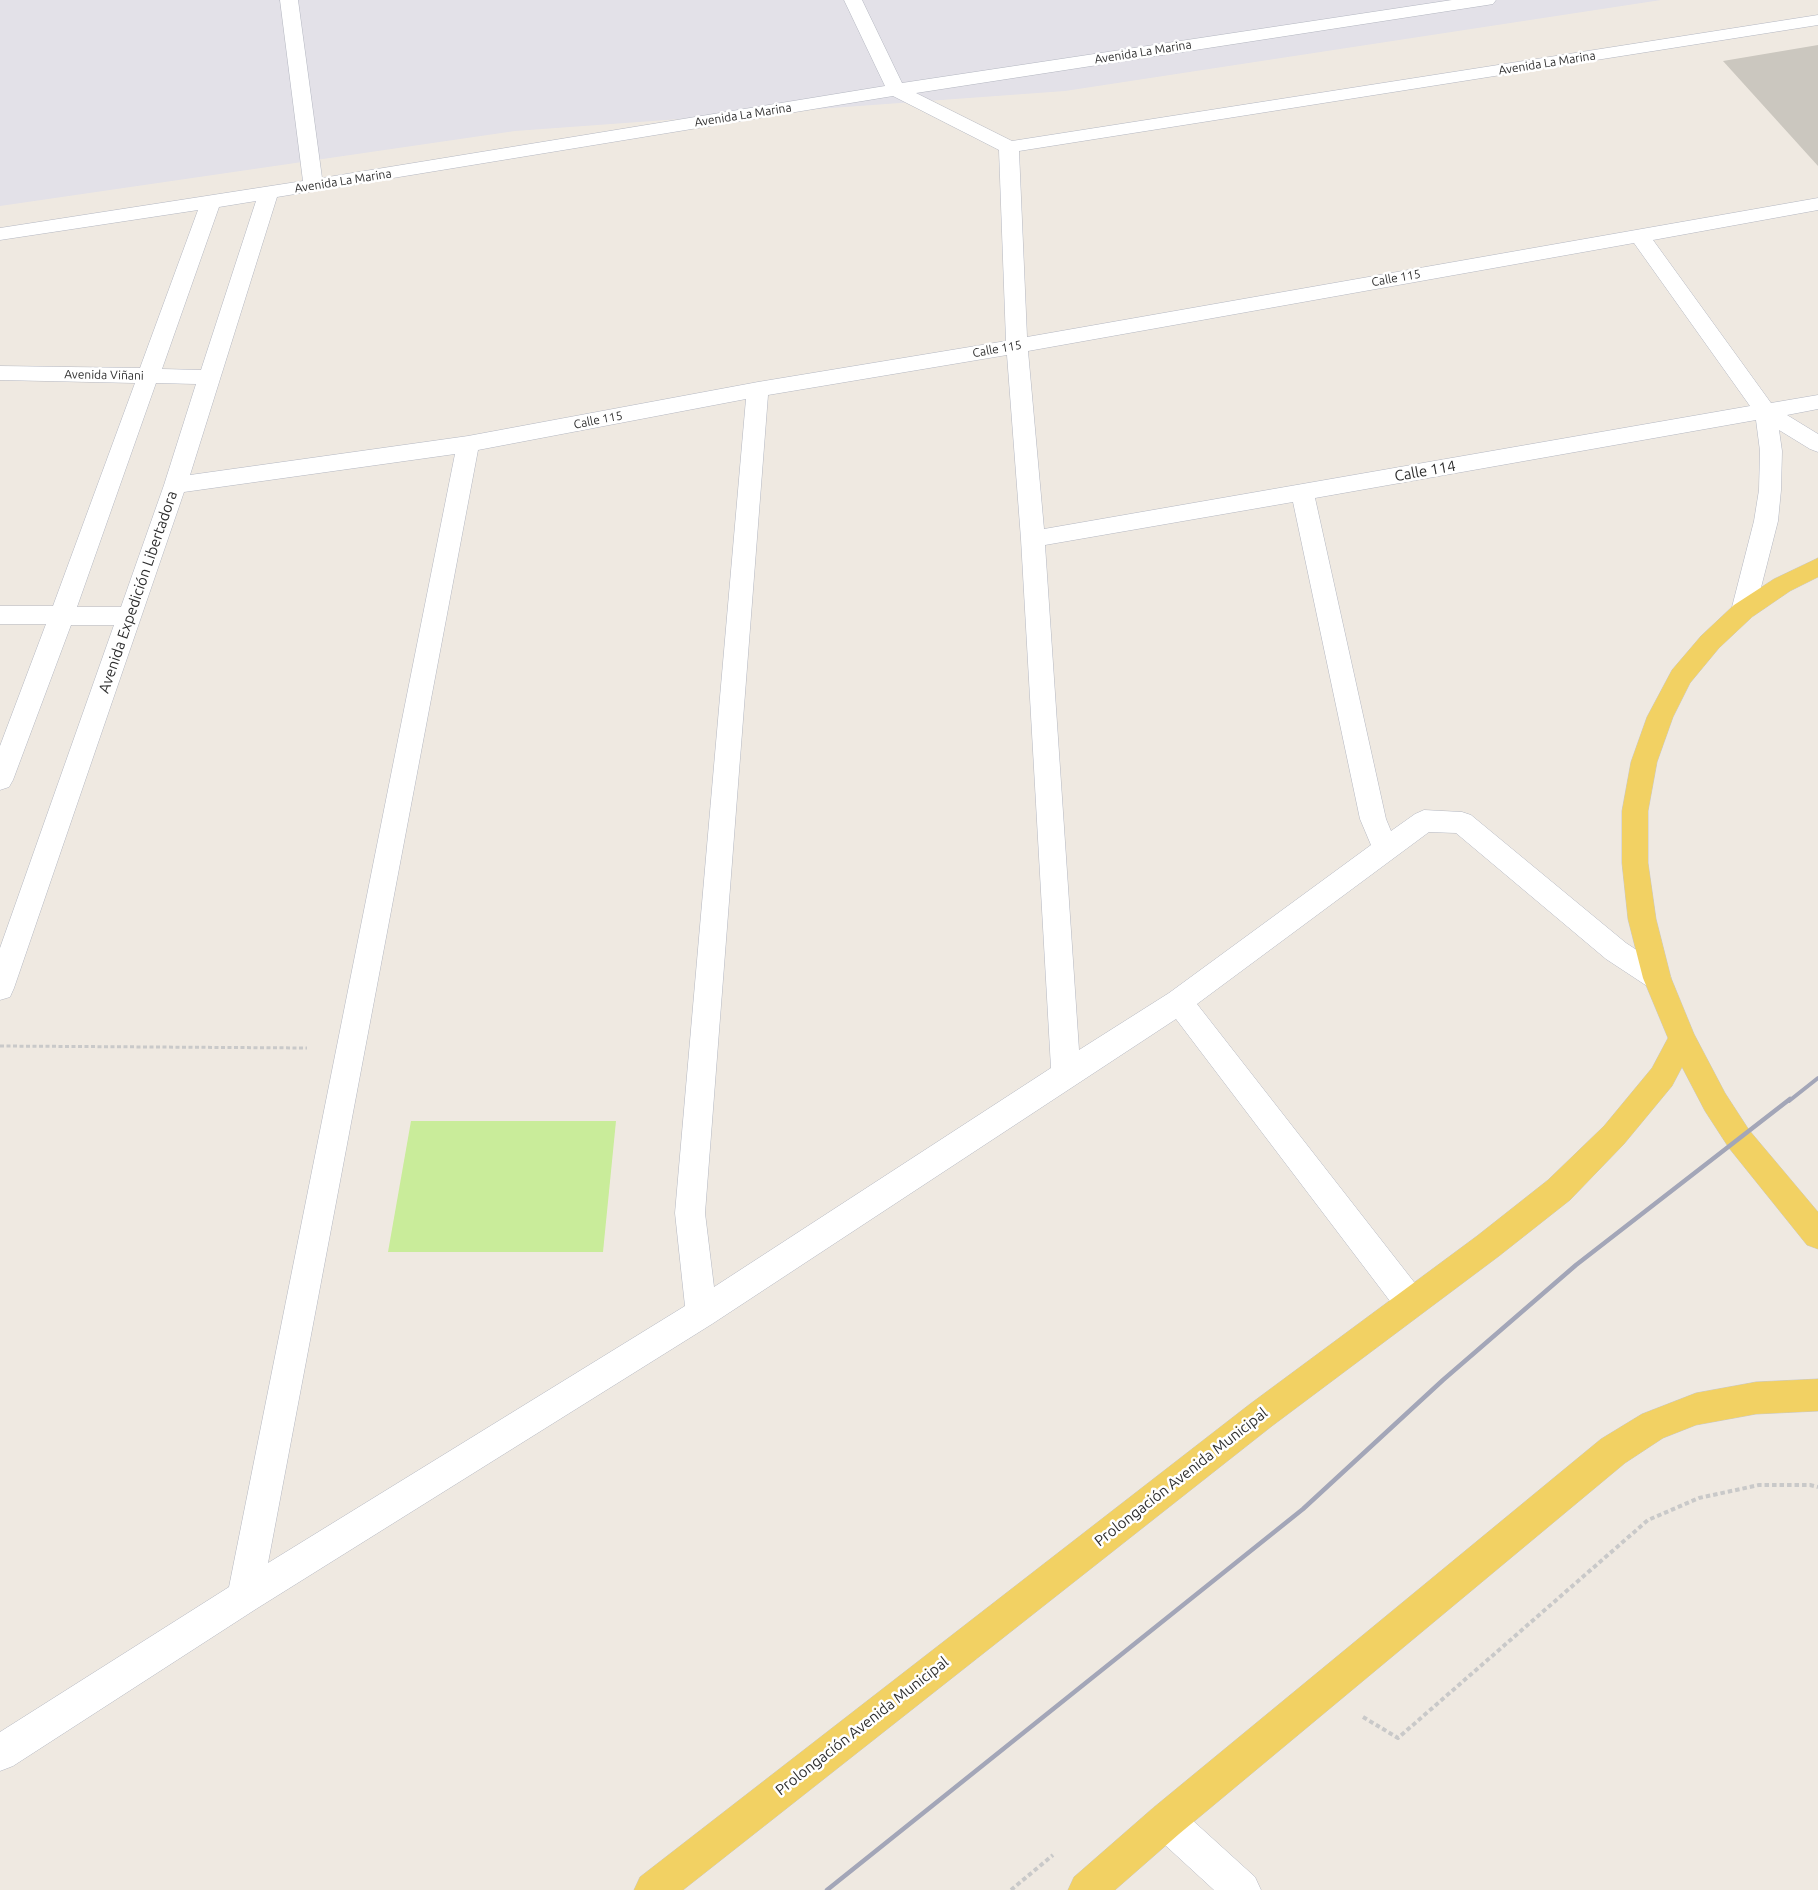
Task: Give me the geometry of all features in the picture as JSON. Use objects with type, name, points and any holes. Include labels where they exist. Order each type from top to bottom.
[{"type":"main road","points":[[1818,567],[1782,585],[1743,611],[1710,642],[1681,677],[1660,717],[1644,762],[1635,811],[1635,863],[1642,919],[1657,978],[1682,1038],[1716,1102],[1739,1139],[1818,1235]]},
{"type":"main road","name":"Prolongación Avenida Municipal","points":[[653,1890],[1253,1421],[1410,1302],[1488,1246],[1559,1190],[1614,1135],[1662,1077],[1682,1038]]},
{"type":"main road","points":[[1087,1890],[1166,1821],[1613,1452],[1653,1425],[1696,1409],[1756,1398],[1818,1395]]},
{"type":"street","points":[[289,0],[314,185]]},
{"type":"street","points":[[853,0],[896,90],[1009,147],[1017,346],[1032,539],[1066,1074]]},
{"type":"street","name":"Avenida La Marina","points":[[0,234],[268,193],[1420,5],[1486,0]]},
{"type":"street","name":"Avenida La Marina","points":[[1009,147],[1818,20]]},
{"type":"street","name":"Avenida Expedición Libertadora","points":[[0,988],[175,485],[268,193]]},
{"type":"street","points":[[0,780],[62,615],[211,202]]},
{"type":"street","name":"Calle 115","points":[[175,485],[468,444],[758,389],[1017,346],[1818,204]]},
{"type":"street","points":[[1639,235],[1766,412],[1818,444]]},
{"type":"street","name":"Avenida Viñani","points":[[0,373],[208,377]]},
{"type":"street","points":[[702,1313],[690,1213],[758,389]]},
{"type":"street","name":"Calle 114","points":[[1032,539],[1818,402]]},
{"type":"street","points":[[1743,611],[1766,521],[1770,490],[1771,451],[1766,412]]},
{"type":"street","points":[[244,1597],[468,444]]},
{"type":"street","points":[[1302,492],[1373,819],[1386,848]]},
{"type":"street","points":[[0,615],[129,616]]},
{"type":"street","points":[[0,1753],[244,1597],[702,1313],[1179,1002],[1424,821],[1462,822],[1616,951],[1657,978]]},
{"type":"street","points":[[1179,1002],[1410,1302]]},
{"type":"street","points":[[1166,1821],[1242,1890]]},
{"type":"path","points":[[0,1046],[350,1048]]},
{"type":"path","points":[[1322,1693],[1398,1738],[1648,1520],[1699,1498],[1759,1485],[1810,1485],[1818,1487]]},
{"type":"shaded area","points":[[0,0],[1661,0],[1065,91],[515,131],[0,206]]},
{"type":"green space","points":[[411,1121],[616,1121],[603,1252],[388,1252]]},
{"type":"building","points":[[1818,45],[1818,166],[1723,61]]},
{"type":"railway","points":[[1789,1101],[1818,1078]]},
{"type":"railway","points":[[827,1890],[1303,1509],[1443,1380],[1576,1265],[1790,1099]]}]
